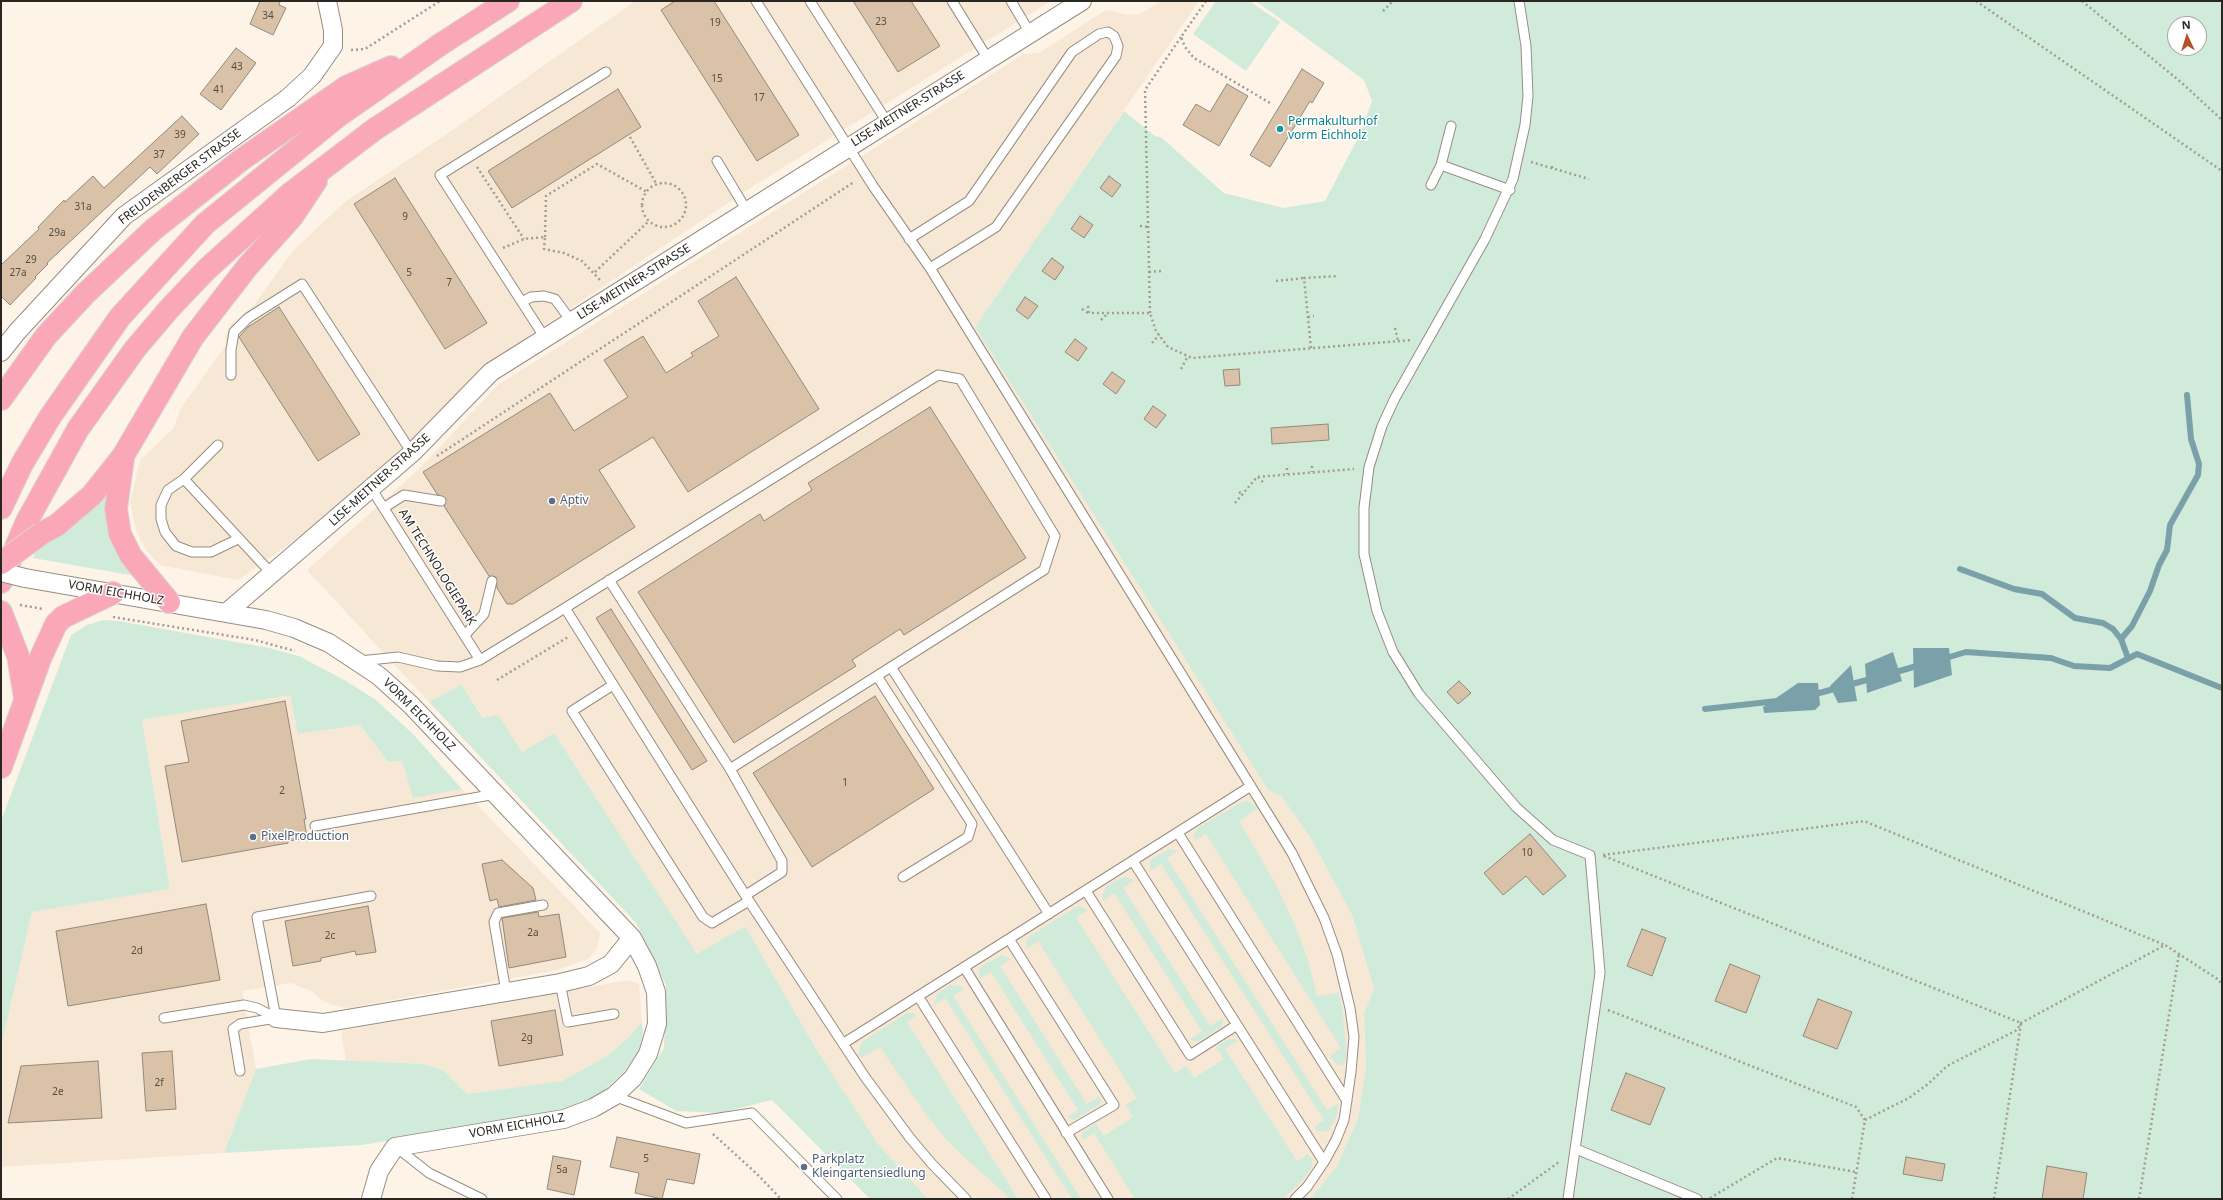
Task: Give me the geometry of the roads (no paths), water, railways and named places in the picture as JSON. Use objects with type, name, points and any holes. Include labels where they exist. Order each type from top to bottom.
[{"type":"highway","points":[[1,508],[22,464],[50,417],[120,317],[205,224],[337,117],[441,44],[508,1]]},
{"type":"highway","points":[[1,582],[27,521],[51,475],[103,391],[135,349],[169,309],[206,270],[245,233],[327,165],[375,129],[571,1]]},
{"type":"highway","points":[[1,399],[46,336],[85,294],[126,253],[182,205],[240,160],[346,87],[441,44]]},
{"type":"highway","points":[[1,563],[42,533],[57,525],[92,496],[123,456],[194,337],[248,266],[292,217],[327,165]]},
{"type":"highway","points":[[123,456],[116,509],[120,534],[131,556],[169,602]]},
{"type":"highway","points":[[1,767],[40,659],[56,624],[62,618],[113,593]]},
{"type":"highway","points":[[6,612],[18,656],[25,701]]},
{"type":"street","name":"FREUDENBERGER STRASSE","points":[[1,352],[17,332],[124,216],[288,98],[312,76],[333,46],[333,30],[327,1]]},
{"type":"street","name":"LISE-MEITNER-STRASSE","points":[[226,613],[412,453],[491,372],[1082,1]]},
{"type":"street","name":"VORM EICHHOLZ","points":[[1,572],[25,578],[266,620],[294,628],[329,643],[379,676],[411,705],[632,938],[647,966],[656,992],[657,1024],[648,1054],[633,1078],[614,1096],[593,1108],[564,1119],[395,1146]]},
{"type":"street","points":[[276,1018],[323,1023],[506,992],[589,976],[611,964],[632,938]]},
{"type":"street","points":[[371,1199],[379,1171],[395,1146]]},
{"type":"lane","points":[[756,1],[848,147],[930,268],[1251,786],[1292,854],[1324,918],[1337,954],[1350,1008],[1354,1037],[1344,1120],[1324,1162],[1307,1187],[1295,1199]]},
{"type":"lane","points":[[810,1],[887,122]]},
{"type":"lane","points":[[952,1],[988,59]]},
{"type":"lane","points":[[1011,1],[1030,33]]},
{"type":"lane","points":[[1518,1],[1526,46],[1528,76],[1525,125],[1519,159],[1510,190],[1395,398],[1382,426],[1369,467],[1364,532],[1368,576],[1377,611],[1393,652],[1419,694],[1516,807],[1553,840],[1590,855],[1600,973],[1597,1006],[1568,1199]]},
{"type":"lane","points":[[909,239],[969,201],[1072,52],[1100,34],[1108,32],[1114,36],[1118,46],[1116,56],[996,227],[930,268]]},
{"type":"lane","points":[[545,338],[493,254],[440,175],[606,72]]},
{"type":"lane","points":[[1431,185],[1441,165],[1451,126]]},
{"type":"lane","points":[[717,161],[747,211]]},
{"type":"lane","points":[[1441,165],[1510,190]]},
{"type":"lane","points":[[231,375],[231,350],[234,332],[248,318],[302,284],[412,453]]},
{"type":"lane","points":[[522,302],[531,297],[544,296],[555,299],[571,321]]},
{"type":"lane","points":[[359,662],[398,657],[437,666],[460,667],[480,660],[938,375],[960,379],[1055,536],[1044,570],[730,769]]},
{"type":"lane","points":[[218,445],[184,479],[168,490],[161,505],[161,519],[165,532],[176,546],[192,552],[211,552],[238,539]]},
{"type":"lane","points":[[184,479],[272,574]]},
{"type":"lane","name":"AM TECHNOLOGIEPARK","points":[[371,488],[385,507],[480,660]]},
{"type":"lane","points":[[385,507],[404,495],[441,501]]},
{"type":"lane","points":[[609,580],[730,769],[782,861],[782,872],[712,923],[703,917],[572,711],[613,685]]},
{"type":"lane","points":[[465,635],[484,614],[492,581]]},
{"type":"lane","points":[[561,610],[613,685],[748,898],[865,1077],[910,1138],[941,1174],[966,1199]]},
{"type":"lane","points":[[891,667],[1049,914]]},
{"type":"lane","points":[[877,676],[972,824],[968,837],[903,877]]},
{"type":"lane","points":[[844,1043],[1251,786]]},
{"type":"lane","points":[[315,826],[496,794]]},
{"type":"lane","points":[[1178,833],[1347,1101]]},
{"type":"lane","points":[[1133,861],[1324,1162]]},
{"type":"lane","points":[[1086,891],[1190,1055],[1237,1025]]},
{"type":"lane","points":[[276,1018],[257,917],[371,896]]},
{"type":"lane","points":[[506,992],[494,922],[498,913],[543,905]]},
{"type":"lane","points":[[1009,939],[1114,1105],[1066,1133]]},
{"type":"lane","points":[[964,967],[1108,1199]]},
{"type":"lane","points":[[560,982],[568,1022],[614,1014]]},
{"type":"lane","points":[[918,996],[1046,1199]]},
{"type":"lane","points":[[164,1018],[244,1005],[257,1008],[276,1018]]},
{"type":"lane","points":[[240,1071],[233,1029],[240,1024],[276,1018]]},
{"type":"lane","points":[[614,1096],[686,1123],[752,1113],[837,1199]]},
{"type":"lane","points":[[395,1146],[429,1173],[482,1199]]},
{"type":"lane","points":[[1576,1149],[1697,1199]]},
{"type":"water","points":[[1913,648],[1949,648],[1952,675],[1914,688]]},
{"type":"water","points":[[1893,652],[1902,681],[1867,693],[1865,664]]},
{"type":"water","points":[[1851,665],[1857,701],[1838,703],[1830,686]]},
{"type":"water","points":[[1798,683],[1818,683],[1820,705],[1815,710],[1764,713],[1763,707]]},
{"type":"waterway","points":[[2121,639],[2132,626],[2150,591],[2159,565],[2167,550],[2170,525],[2198,475],[2199,464],[2191,439],[2187,395]]},
{"type":"waterway","points":[[1960,569],[2014,589],[2042,594],[2075,618],[2103,623],[2113,629],[2121,639],[2128,658]]},
{"type":"waterway","points":[[1943,659],[1966,652],[2051,658],[2074,666],[2110,668],[2137,654],[2222,688]]},
{"type":"waterway","points":[[1893,673],[1920,665]]},
{"type":"waterway","points":[[1812,695],[1874,678]]},
{"type":"waterway","points":[[1705,709],[1777,701]]},
{"type":"place","name":"Permakulturhof vorm Eichholz","points":[[1280,129]]},
{"type":"place","name":"Aptiv","points":[[552,501]]},
{"type":"place","name":"PixelProduction","points":[[253,837]]},
{"type":"place","name":"Parkplatz Kleingartensiedlung","points":[[804,1167]]}]
